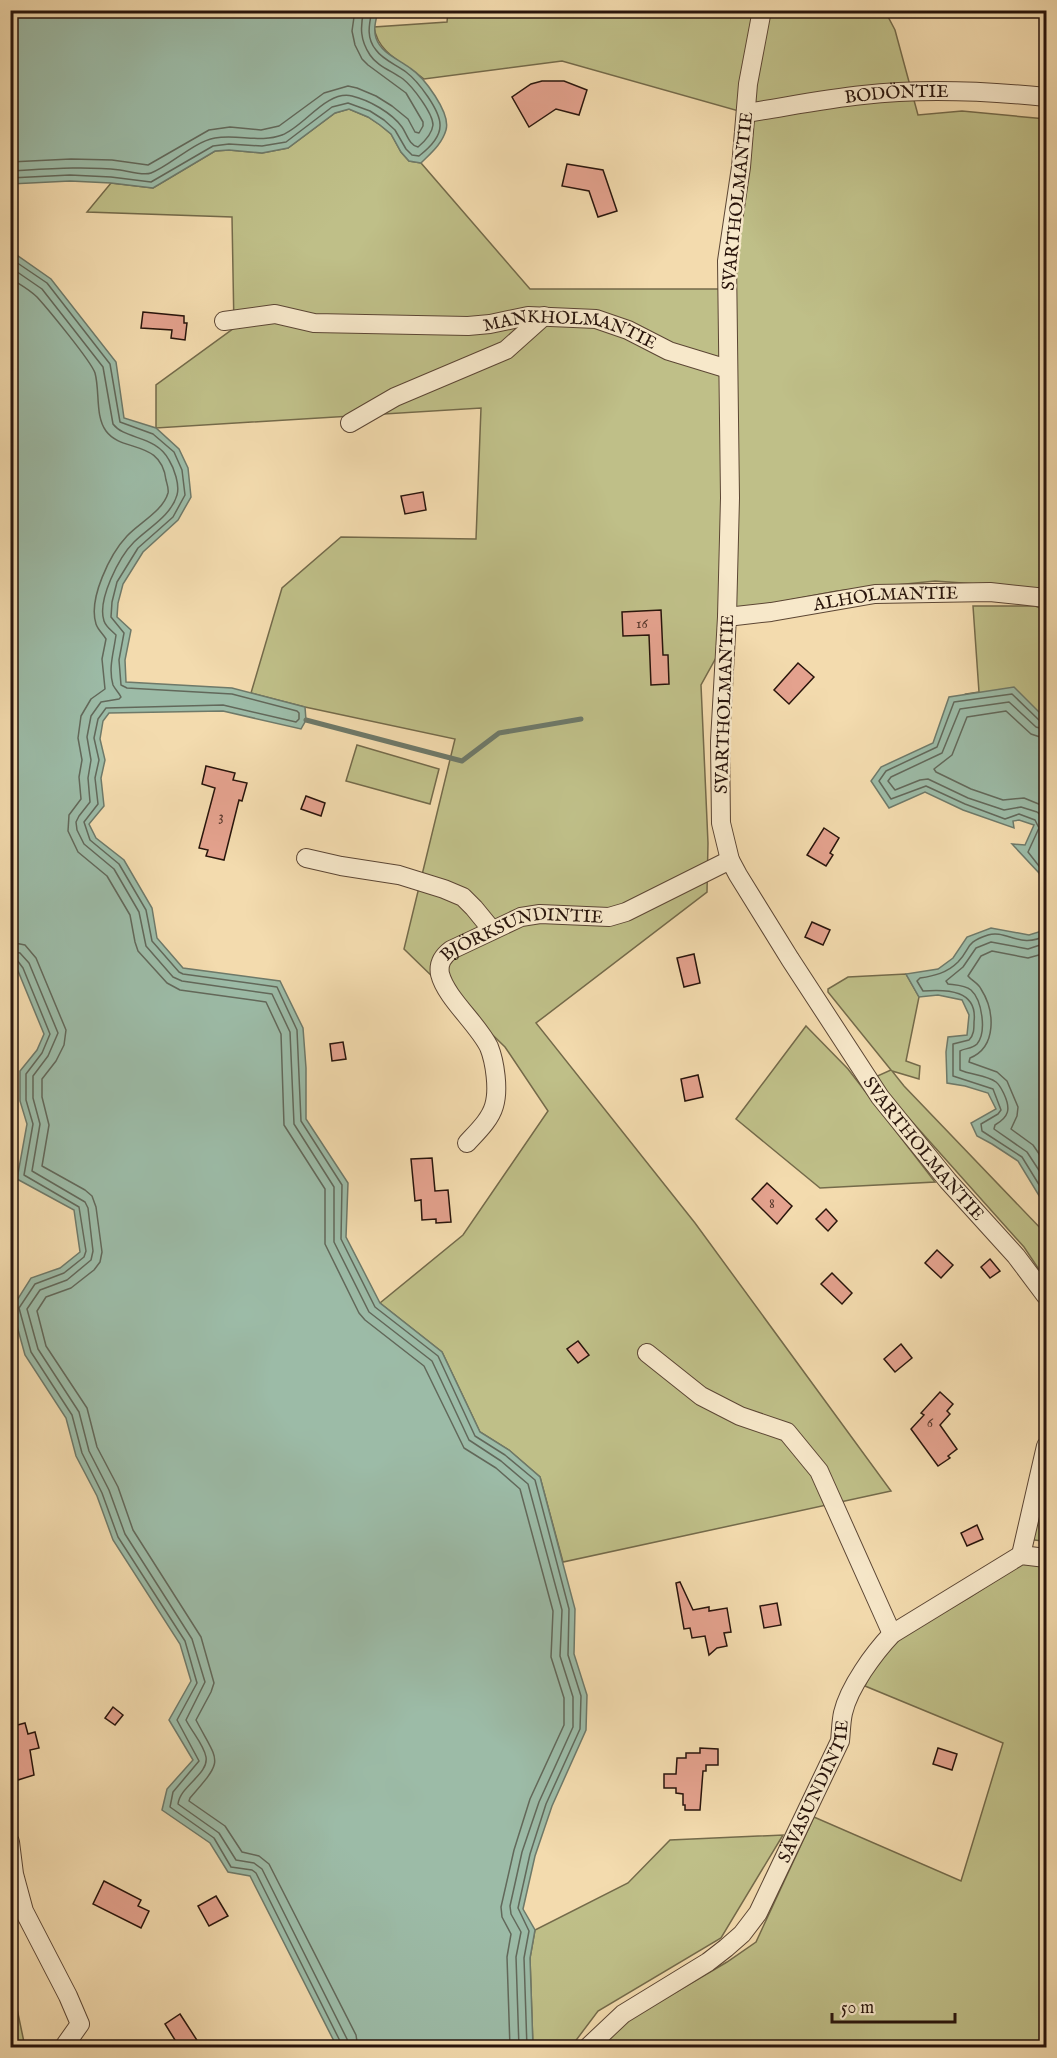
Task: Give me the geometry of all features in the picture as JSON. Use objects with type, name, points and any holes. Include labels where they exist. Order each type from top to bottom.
[{"type":"street","name":"SVARTHOLMANTIE","points":[[762,10],[748,84],[741,167],[727,261],[730,498],[727,617],[720,741],[721,823],[730,860],[790,959],[880,1097],[948,1181],[1016,1256],[1047,1296]]},
{"type":"street","name":"BODÖNTIE","points":[[746,114],[884,93],[950,92],[1047,97]]},
{"type":"street","name":"MANKHOLMANTIE","points":[[224,321],[275,314],[314,322],[352,325],[368,323],[405,326],[435,324],[468,326],[528,316],[587,318],[613,324],[669,351],[728,369]]},
{"type":"street","points":[[350,423],[395,397],[506,350],[544,316]]},
{"type":"street","name":"ALHOLMANTIE","points":[[727,617],[771,612],[875,594],[990,592],[1047,598]]},
{"type":"street","points":[[306,858],[341,866],[399,874],[444,889],[463,897],[492,930]]},
{"type":"street","name":"BJÖRKSUNDINTIE","points":[[467,1143],[486,1122],[495,1106],[495,1064],[488,1045],[440,975],[443,957],[451,950],[521,917],[540,914],[609,917],[626,912],[730,860]]},
{"type":"street","points":[[647,1353],[701,1396],[740,1416],[787,1432],[819,1472],[892,1634]]},
{"type":"street","points":[[1047,1446],[1021,1555],[1047,1558]]},
{"type":"street","name":"SÄVASUNDINTIE","points":[[587,2048],[623,2014],[708,1962],[726,1948],[742,1934],[758,1913],[840,1742],[843,1715],[848,1699],[883,1643],[892,1634],[1021,1555]]},
{"type":"street","points":[[10,1842],[14,1874],[24,1911],[80,2024],[63,2048]]},
{"type":"green space","points":[[448,11],[885,11],[895,30],[918,115],[962,111],[1046,119],[1046,589],[935,581],[837,591],[743,609],[701,685],[708,843],[707,892],[536,1023],[695,1223],[891,1491],[563,1562],[540,1477],[509,1450],[480,1432],[442,1352],[380,1303],[463,1235],[548,1111],[505,1047],[404,949],[455,739],[251,693],[282,588],[341,537],[476,539],[481,408],[156,428],[156,385],[234,328],[232,217],[87,212],[111,183],[153,188],[215,151],[262,153],[288,148],[335,113],[349,109],[380,125],[391,134],[409,161],[421,163],[530,289],[726,289],[746,113],[562,61],[424,79],[386,51],[376,36],[374,27],[447,22]]},
{"type":"green space","points":[[973,606],[1035,606],[1046,610],[1046,767],[966,694],[979,692]]},
{"type":"green space","points":[[357,745],[439,769],[430,804],[346,781]]},
{"type":"green space","points":[[906,974],[919,997],[906,1061],[920,1066],[919,1079],[892,1071],[1046,1234],[1046,1280],[1024,1247],[873,1078],[891,1070],[828,992],[828,989],[848,977]]},
{"type":"green space","points":[[806,1026],[848,1069],[935,1182],[820,1188],[736,1119]]},
{"type":"green space","points":[[1046,1474],[1046,1525],[1042,1541],[1027,1539]]},
{"type":"green space","points":[[1034,1555],[1046,1566],[1046,2047],[598,2048],[622,2024],[727,1962],[756,1942],[814,1817],[961,1881],[1003,1743],[865,1686],[876,1661],[896,1640],[970,1597]]},
{"type":"green space","points":[[783,1835],[721,1938],[598,2011],[571,2047],[533,2048],[530,1958],[535,1930],[628,1883],[670,1840]]},
{"type":"green space","points":[[10,1975],[25,2047],[11,2047]]},
{"type":"water","points":[[10,11],[378,11],[375,31],[378,43],[386,52],[416,73],[429,87],[444,114],[446,130],[439,144],[421,163],[409,161],[391,134],[368,117],[349,109],[335,113],[288,148],[262,153],[215,151],[153,188],[70,181],[11,184]]},
{"type":"water","points":[[11,251],[51,279],[116,362],[124,418],[156,428],[179,449],[188,468],[191,497],[178,520],[143,552],[123,584],[117,617],[131,630],[125,660],[126,682],[232,688],[305,707],[306,720],[301,729],[223,711],[109,713],[103,721],[100,739],[105,760],[101,778],[104,806],[89,824],[96,838],[124,860],[152,908],[157,938],[183,968],[280,981],[303,1028],[306,1119],[348,1183],[346,1237],[380,1303],[442,1352],[480,1432],[509,1450],[540,1477],[575,1609],[574,1654],[587,1695],[586,1730],[552,1806],[535,1856],[523,1909],[535,1930],[530,1958],[533,2047],[337,2047],[250,1876],[228,1872],[210,1843],[162,1810],[167,1789],[193,1760],[169,1720],[191,1681],[180,1644],[113,1540],[97,1496],[76,1456],[66,1418],[25,1355],[12,1308],[31,1278],[60,1268],[80,1252],[74,1210],[17,1179],[27,1124],[20,1101],[20,1071],[37,1050],[44,1034],[18,971],[10,961]]},
{"type":"water","points":[[1014,687],[1046,719],[1046,889],[1039,873],[1012,844],[1025,845],[1034,825],[1019,820],[1013,821],[1014,828],[963,810],[925,792],[889,808],[871,781],[881,767],[933,743],[949,697]]},
{"type":"water","points":[[1046,913],[1046,1207],[1018,1161],[977,1136],[971,1123],[996,1109],[988,1093],[947,1083],[948,1037],[967,1035],[969,1015],[962,1000],[938,995],[919,997],[906,974],[938,969],[953,958],[967,937],[991,928],[1029,935],[1042,931]]},
{"type":"building","points":[[542,81],[564,81],[587,90],[579,115],[556,109],[529,127],[512,97],[531,84]]},
{"type":"building","points":[[567,164],[603,170],[617,211],[598,217],[589,191],[562,186]]},
{"type":"building","points":[[143,312],[184,316],[184,323],[187,323],[185,340],[171,338],[172,330],[141,328]]},
{"type":"building","points":[[423,492],[426,510],[405,514],[401,496]]},
{"type":"building","points":[[661,610],[663,655],[668,655],[669,684],[651,685],[649,635],[623,636],[622,612]]},
{"type":"building","points":[[798,663],[814,677],[789,704],[774,690]]},
{"type":"building","points":[[206,766],[235,773],[233,780],[247,783],[242,801],[239,800],[224,860],[206,856],[208,850],[199,848],[215,788],[202,784]]},
{"type":"building","points":[[306,796],[325,803],[321,816],[301,809]]},
{"type":"building","points":[[824,828],[839,838],[830,853],[833,855],[826,866],[807,855]]},
{"type":"building","points":[[812,922],[830,930],[823,945],[805,937]]},
{"type":"building","points":[[694,954],[700,983],[684,987],[677,958]]},
{"type":"building","points":[[343,1042],[346,1059],[332,1061],[330,1044]]},
{"type":"building","points":[[698,1075],[703,1097],[685,1101],[681,1079]]},
{"type":"building","points":[[432,1158],[435,1191],[448,1190],[451,1222],[436,1223],[436,1219],[422,1220],[421,1200],[415,1201],[411,1159]]},
{"type":"building","points":[[767,1183],[792,1206],[777,1224],[752,1199]]},
{"type":"building","points":[[826,1209],[837,1221],[828,1231],[816,1219]]},
{"type":"building","points":[[937,1250],[953,1265],[941,1278],[925,1263]]},
{"type":"building","points":[[990,1259],[1000,1271],[990,1278],[981,1267]]},
{"type":"building","points":[[832,1273],[852,1293],[842,1304],[821,1284]]},
{"type":"building","points":[[578,1341],[589,1355],[578,1363],[567,1349]]},
{"type":"building","points":[[901,1344],[912,1358],[895,1372],[884,1359]]},
{"type":"building","points":[[940,1392],[953,1404],[947,1411],[950,1414],[940,1425],[957,1449],[948,1456],[950,1458],[938,1466],[911,1429],[924,1415],[921,1413]]},
{"type":"building","points":[[977,1525],[983,1539],[967,1546],[961,1533]]},
{"type":"building","points":[[680,1582],[693,1610],[709,1607],[709,1611],[727,1608],[731,1632],[724,1633],[727,1646],[717,1648],[709,1655],[705,1636],[692,1638],[690,1628],[684,1629],[676,1583]]},
{"type":"building","points":[[777,1603],[781,1625],[764,1628],[760,1606]]},
{"type":"building","points":[[113,1707],[123,1715],[115,1725],[105,1718]]},
{"type":"building","points":[[25,1723],[28,1734],[35,1732],[39,1748],[30,1750],[34,1775],[18,1780],[11,1760],[10,1727]]},
{"type":"building","points":[[700,1748],[718,1749],[718,1765],[706,1765],[706,1771],[703,1771],[700,1810],[685,1810],[683,1794],[676,1793],[676,1788],[664,1788],[664,1774],[676,1774],[677,1758],[686,1758],[686,1753],[700,1753]]},
{"type":"building","points":[[938,1748],[957,1754],[952,1770],[933,1764]]},
{"type":"building","points":[[104,1881],[141,1900],[138,1906],[149,1911],[141,1928],[93,1904]]},
{"type":"building","points":[[216,1896],[228,1916],[209,1926],[198,1906]]},
{"type":"building","points":[[180,2014],[202,2048],[180,2048],[165,2024]]},
{"type":"waterway","points":[[306,720],[462,761],[499,733],[581,719]]}]
